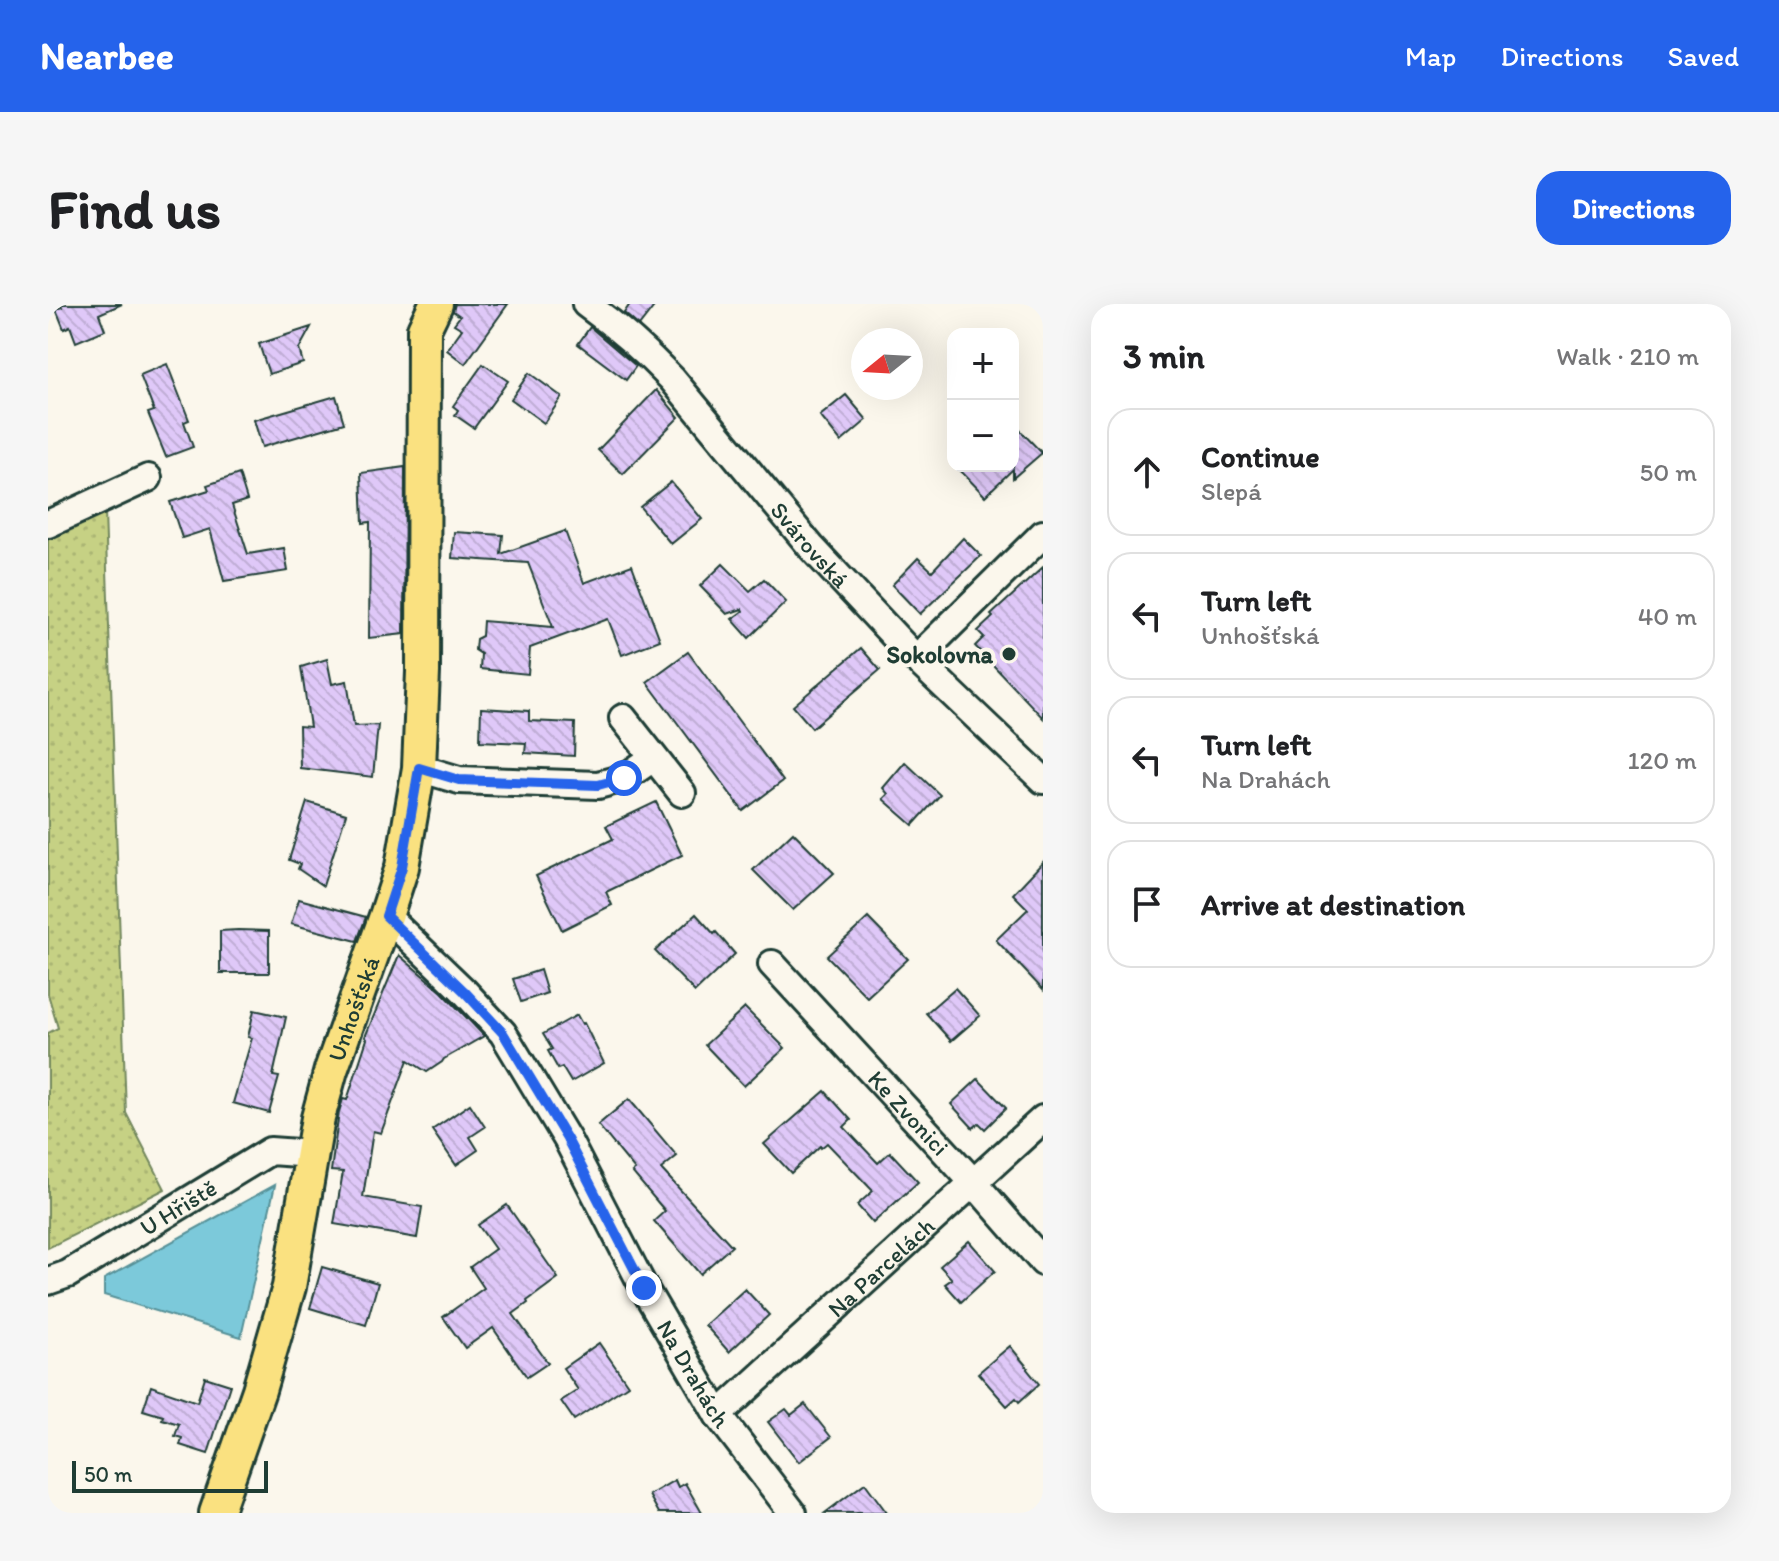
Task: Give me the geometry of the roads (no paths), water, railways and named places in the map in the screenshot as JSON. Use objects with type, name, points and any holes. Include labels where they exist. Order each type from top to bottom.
[{"type":"main road","name":"Unhošťská","points":[[216,1513],[259,1390],[289,1287],[318,1118],[331,1070],[402,867],[419,768],[423,656],[424,329],[436,304]]},
{"type":"street","name":"Svárovská","points":[[586,304],[635,341],[672,379],[812,548],[916,659],[1043,780]]},
{"type":"street","points":[[48,524],[148,478]]},
{"type":"street","points":[[916,659],[1043,534]]},
{"type":"street","points":[[623,718],[682,793]]},
{"type":"street","points":[[419,768],[459,780],[598,785],[624,778],[653,758]]},
{"type":"street","name":"Na Drahách","points":[[386,916],[503,1033],[567,1139],[644,1288],[718,1415],[793,1513]]},
{"type":"street","name":"Ke Zvonici","points":[[772,964],[1043,1262]]},
{"type":"street","name":"Na Parcelách","points":[[718,1415],[1043,1119]]},
{"type":"street","name":"U Hřiště","points":[[48,1281],[68,1274],[270,1151],[312,1154]]},
{"type":"water","points":[[275,1185],[241,1337],[104,1295],[104,1279]]},
{"type":"place","name":"Sokolovna","points":[[1009,654]]}]
